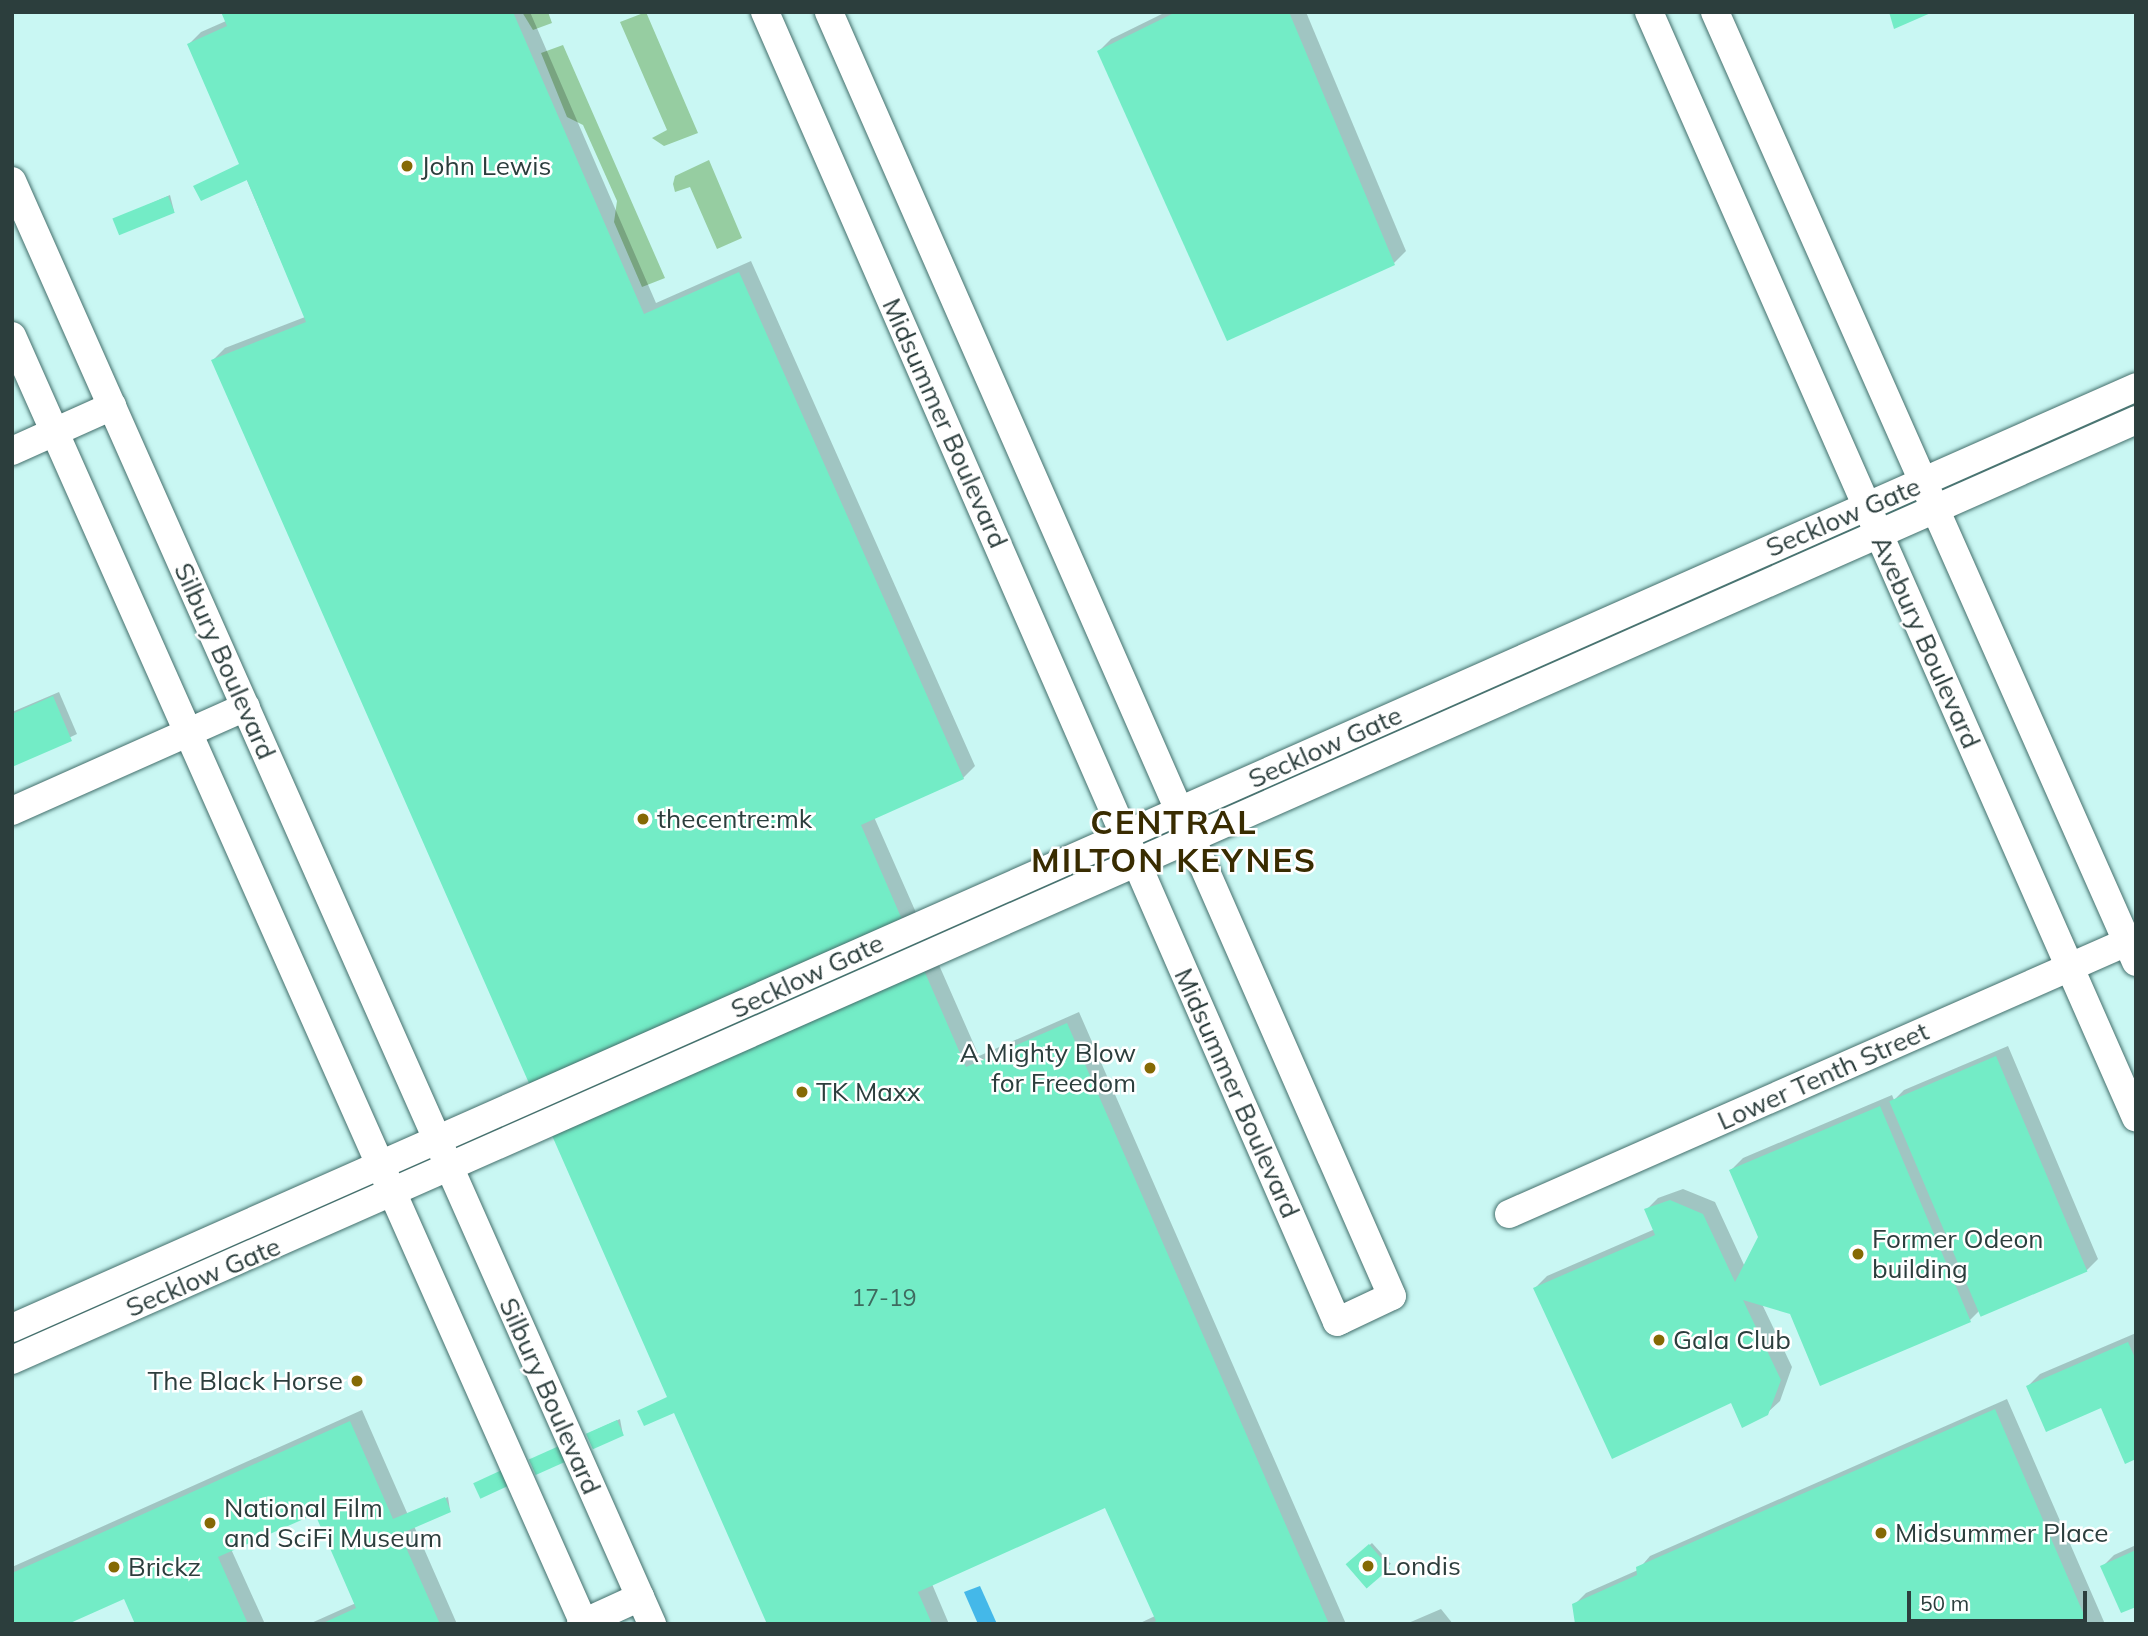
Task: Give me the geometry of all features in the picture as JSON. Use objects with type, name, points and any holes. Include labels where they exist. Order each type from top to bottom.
[{"type":"street","name":"Midsummer Boulevard","points":[[765,12],[1337,1322],[1392,1296],[1193,840]]},
{"type":"street","points":[[829,12],[1193,840]]},
{"type":"street","name":"Avebury Boulevard","points":[[1649,12],[2136,1118]]},
{"type":"street","points":[[1715,12],[2133,947]]},
{"type":"street","name":"Silbury Boulevard","points":[[12,181],[652,1624]]},
{"type":"street","points":[[12,336],[583,1623],[640,1597]]},
{"type":"street","name":"Secklow Gate","points":[[12,1360],[296,1237],[1878,535],[1931,495],[2136,387]]},
{"type":"street","points":[[12,451],[112,406]]},
{"type":"street","name":"Secklow Gate","points":[[12,1328],[1867,508],[1931,495],[2136,420]]},
{"type":"street","points":[[12,810],[246,707]]},
{"type":"street","name":"Lower Tenth Street","points":[[1509,1214],[2069,967],[2133,947]]},
{"type":"green space","points":[[522,12],[548,12],[552,23],[533,30]]},
{"type":"green space","points":[[646,12],[698,133],[664,146],[652,138],[667,130],[620,22]]},
{"type":"green space","points":[[563,45],[665,278],[642,287],[614,222],[617,201],[583,125],[567,117],[541,53]]},
{"type":"green space","points":[[709,160],[742,238],[717,249],[690,187],[675,192],[673,184],[675,176]]},
{"type":"water","points":[[980,1586],[997,1624],[978,1624],[964,1592]]},
{"type":"building","name":"thecentre:mk","points":[[221,12],[513,12],[644,314],[739,272],[964,779],[861,825],[966,1067],[1067,1023],[1329,1624],[1150,1624],[1156,1621],[1105,1508],[918,1592],[932,1624],[767,1624],[674,1413],[644,1426],[637,1411],[667,1397],[211,360],[306,322],[247,180],[201,201],[193,186],[239,164],[187,44],[227,26]]},
{"type":"building","points":[[1176,12],[1289,12],[1395,265],[1227,341],[1097,51]]},
{"type":"building","points":[[1889,12],[1933,12],[1894,29]]},
{"type":"building","points":[[168,196],[175,213],[119,235],[112,218]]},
{"type":"building","points":[[53,696],[72,741],[12,767],[12,714]]},
{"type":"building","points":[[1996,1056],[2087,1271],[1981,1317],[1889,1101]]},
{"type":"building","points":[[1880,1106],[1971,1322],[1820,1386],[1790,1314],[1743,1300],[1781,1380],[1768,1415],[1742,1428],[1731,1403],[1612,1459],[1533,1288],[1655,1235],[1644,1209],[1670,1200],[1703,1214],[1735,1282],[1758,1237],[1729,1170]]},
{"type":"building","points":[[2128,1342],[2136,1360],[2136,1459],[2125,1464],[2101,1408],[2046,1432],[2026,1386]]},
{"type":"building","name":"Midsummer Place","points":[[1995,1409],[2088,1624],[1575,1624],[1572,1604],[1637,1575],[1636,1567]]},
{"type":"building","points":[[617,1420],[624,1436],[593,1449],[586,1434]]},
{"type":"building","name":"National Film and SciFi Museum","points":[[350,1421],[393,1519],[445,1497],[451,1512],[400,1534],[440,1624],[321,1624],[356,1608],[315,1514],[218,1557],[248,1624],[135,1624],[124,1599],[68,1624],[12,1624],[12,1573]]},
{"type":"building","points":[[559,1446],[566,1462],[536,1475],[529,1459]]},
{"type":"building","points":[[504,1469],[511,1484],[480,1499],[473,1483]]},
{"type":"building","name":"Londis","points":[[1369,1544],[1390,1568],[1367,1588],[1346,1564]]},
{"type":"building","points":[[2136,1550],[2136,1607],[2121,1613],[2100,1566]]},
{"type":"place","name":"John Lewis","points":[[407,166]]},
{"type":"place","name":"thecentre:mk","points":[[643,819]]},
{"type":"place","name":"A Mighty Blow for Freedom","points":[[1150,1068]]},
{"type":"place","name":"TK Maxx","points":[[802,1092]]},
{"type":"place","name":"Former Odeon building","points":[[1858,1254]]},
{"type":"place","name":"Gala Club","points":[[1659,1340]]},
{"type":"place","name":"The Black Horse","points":[[357,1381]]},
{"type":"place","name":"National Film and SciFi Museum","points":[[210,1523]]},
{"type":"place","name":"Midsummer Place","points":[[1881,1533]]},
{"type":"place","name":"Londis","points":[[1368,1566]]},
{"type":"place","name":"Brickz","points":[[114,1567]]},
{"type":"district","name":"CENTRAL MILTON KEYNES","points":[[1174,841]]}]
